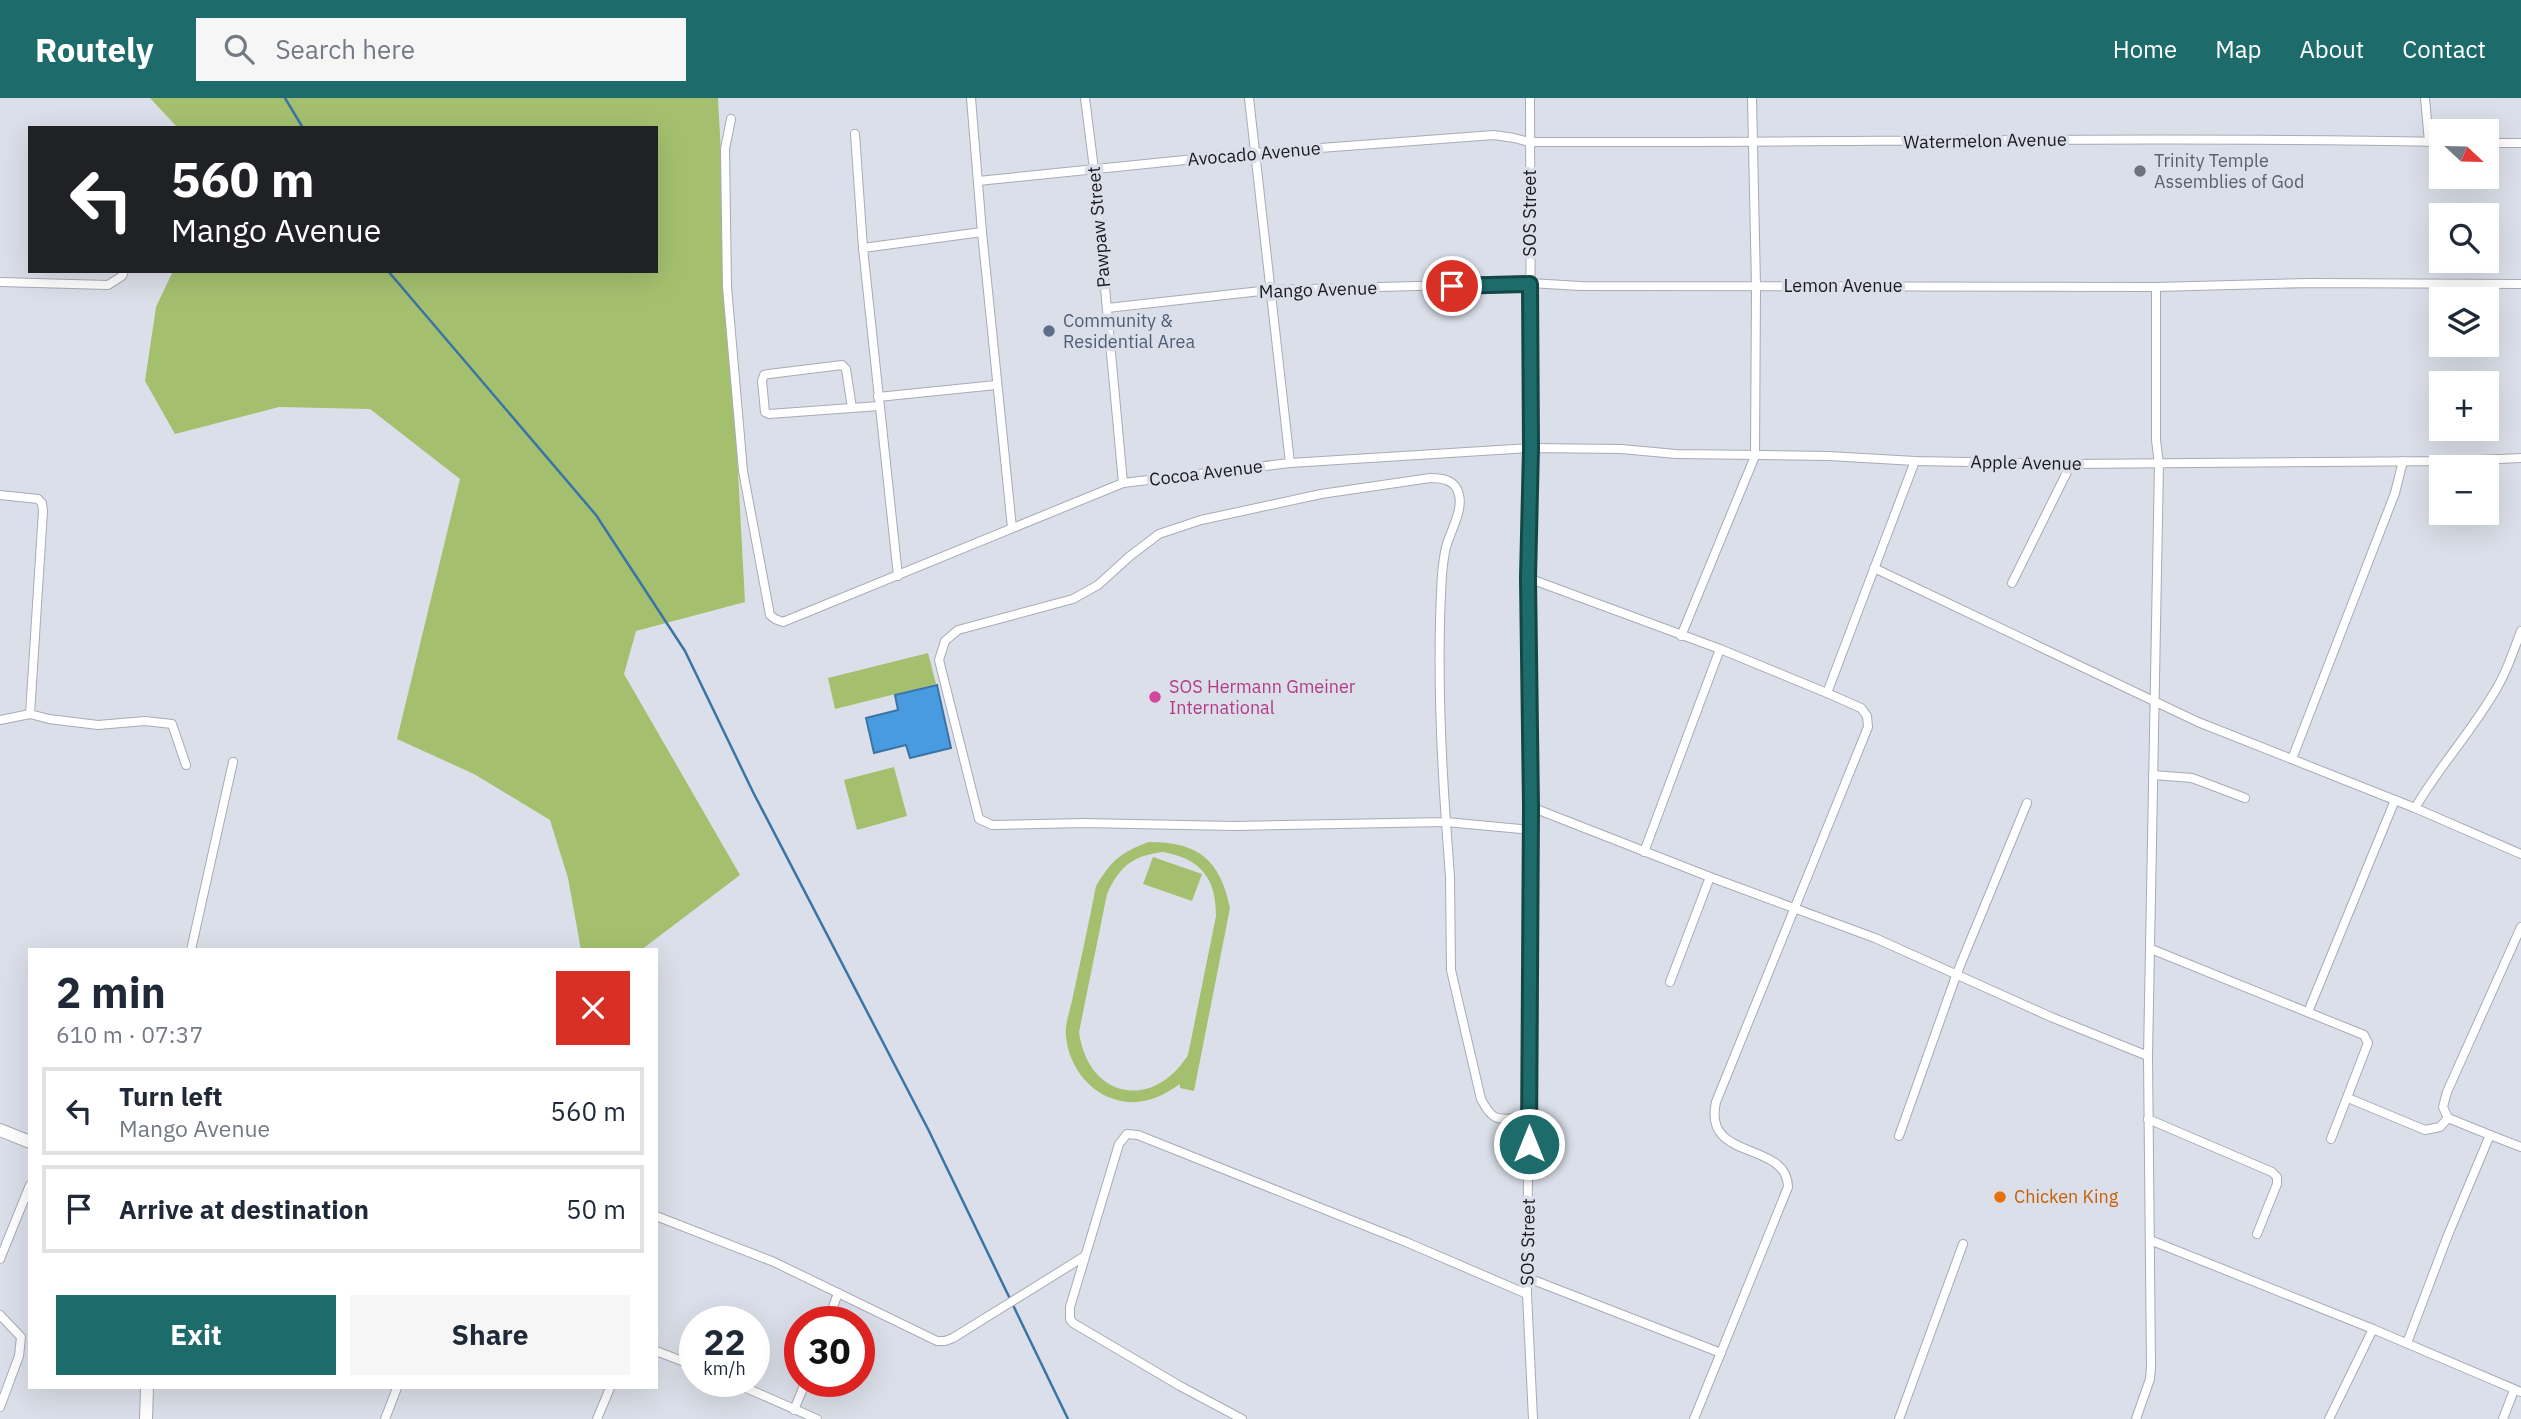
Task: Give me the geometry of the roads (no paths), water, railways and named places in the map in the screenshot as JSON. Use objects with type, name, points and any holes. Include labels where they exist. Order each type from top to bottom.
[{"type":"street","points":[[971,98],[996,385],[1012,528]]},
{"type":"street","name":"Pawpaw Street","points":[[1085,98],[1123,483]]},
{"type":"street","points":[[1249,98],[1290,463]]},
{"type":"street","name":"SOS Street","points":[[1530,98],[1531,448],[1528,578],[1531,830],[1527,1294],[1533,1419]]},
{"type":"street","points":[[1681,635],[1755,456],[1756,286],[1752,98]]},
{"type":"street","points":[[2425,98],[2429,142]]},
{"type":"street","name":"Cocoa Avenue","points":[[731,119],[724,149],[727,287],[743,471],[770,615],[783,622],[1123,483],[1290,463],[1531,448]]},
{"type":"street","points":[[855,134],[878,402],[898,576]]},
{"type":"street","name":"Avocado Avenue","points":[[978,181],[1254,153],[1494,135],[1529,142]]},
{"type":"street","name":"Watermelon Avenue","points":[[1529,142],[1753,144],[2254,138],[2429,142]]},
{"type":"street","points":[[2499,143],[2521,143]]},
{"type":"street","points":[[863,247],[982,232]]},
{"type":"street","points":[[0,282],[108,285],[123,273]]},
{"type":"street","name":"Lemon Avenue","points":[[1530,284],[2156,287],[2310,283],[2521,284]]},
{"type":"street","name":"Mango Avenue","points":[[1107,308],[1270,290],[1530,284]]},
{"type":"street","points":[[2136,1419],[2150,1379],[2151,1367],[2148,1056],[2159,464],[2156,440],[2156,287]]},
{"type":"street","points":[[852,408],[846,369],[842,365],[769,373],[762,381],[765,412],[769,414],[852,408],[996,385]]},
{"type":"street","name":"Apple Avenue","points":[[1531,448],[2071,464],[2521,458]]},
{"type":"street","points":[[1827,693],[1915,461]]},
{"type":"street","points":[[2292,759],[2391,505],[2403,461]]},
{"type":"street","points":[[2012,583],[2071,464]]},
{"type":"street","points":[[1529,1117],[1490,1116],[1481,1099],[1451,970],[1450,877],[1446,822],[1440,732],[1443,558],[1460,496],[1454,484],[1444,478],[1430,478],[1321,494],[1201,520],[1158,534],[1098,585],[1073,599],[958,631],[945,641],[940,651],[939,660],[976,813],[984,823],[1234,825],[1446,822],[1531,830]]},
{"type":"street","points":[[0,495],[38,499],[42,503],[30,714]]},
{"type":"street","points":[[1874,568],[2198,722],[2415,808],[2521,854]]},
{"type":"street","points":[[1528,578],[1720,649],[1861,708],[1867,716],[1868,727],[1713,1115],[1716,1130],[1725,1139],[1783,1167],[1788,1187],[1694,1419]]},
{"type":"street","points":[[2415,808],[2429,783],[2464,738],[2501,683],[2521,631]]},
{"type":"street","points":[[1644,852],[1720,649]]},
{"type":"street","points":[[0,720],[30,714],[98,725],[145,721],[172,724],[187,765]]},
{"type":"street","points":[[191,948],[233,762]]},
{"type":"street","points":[[2153,775],[2192,778],[2245,798]]},
{"type":"street","points":[[2308,1012],[2395,800]]},
{"type":"street","points":[[1899,1136],[1957,973],[2027,803]]},
{"type":"street","points":[[1531,807],[1875,938],[2039,1012],[2148,1056]]},
{"type":"street","points":[[1670,982],[1710,877]]},
{"type":"street","points":[[2521,927],[2447,1092],[2443,1107],[2448,1118],[2521,1147]]},
{"type":"street","points":[[2151,950],[2364,1035],[2368,1043],[2331,1139]]},
{"type":"street","points":[[2348,1098],[2425,1130],[2440,1127],[2448,1118]]},
{"type":"street","points":[[2148,1119],[2272,1172],[2277,1177],[2277,1184],[2257,1234]]},
{"type":"street","points":[[0,1130],[28,1141]]},
{"type":"street","points":[[1242,1419],[1192,1393],[1073,1323],[1070,1318],[1070,1307],[1119,1143],[1127,1134],[1138,1135],[1527,1294]]},
{"type":"street","points":[[2407,1343],[2490,1135]]},
{"type":"street","points":[[0,1259],[28,1190]]},
{"type":"street","points":[[658,1217],[774,1262],[931,1339],[945,1342],[1086,1256]]},
{"type":"street","points":[[2150,1240],[2373,1329],[2517,1391],[2503,1419]]},
{"type":"street","points":[[1899,1419],[1963,1244]]},
{"type":"street","points":[[1528,1278],[1721,1353]]},
{"type":"street","points":[[833,1306],[838,1293]]},
{"type":"street","points":[[0,1315],[21,1337],[19,1356],[0,1407]]},
{"type":"street","points":[[2329,1419],[2373,1329]]},
{"type":"street","points":[[658,1352],[679,1360]]},
{"type":"street","points":[[146,1419],[147,1389]]},
{"type":"street","points":[[385,1419],[397,1389]]},
{"type":"street","points":[[597,1419],[610,1389]]},
{"type":"street","points":[[765,1397],[817,1419]]},
{"type":"street","points":[[794,1410],[799,1397]]},
{"type":"water","points":[[937,685],[951,748],[910,758],[906,745],[874,753],[866,718],[898,710],[895,695]]},
{"type":"waterway","points":[[285,98],[302,126]]},
{"type":"waterway","points":[[390,273],[596,515],[685,651],[753,792],[929,1131],[1068,1419]]},
{"type":"place","name":"Trinity Temple Assemblies of God","points":[[2140,171]]},
{"type":"place","name":"Community & Residential Area","points":[[1049,331]]},
{"type":"place","name":"SOS Hermann Gmeiner International","points":[[1155,697]]},
{"type":"place","name":"Chicken King","points":[[2000,1197]]}]
